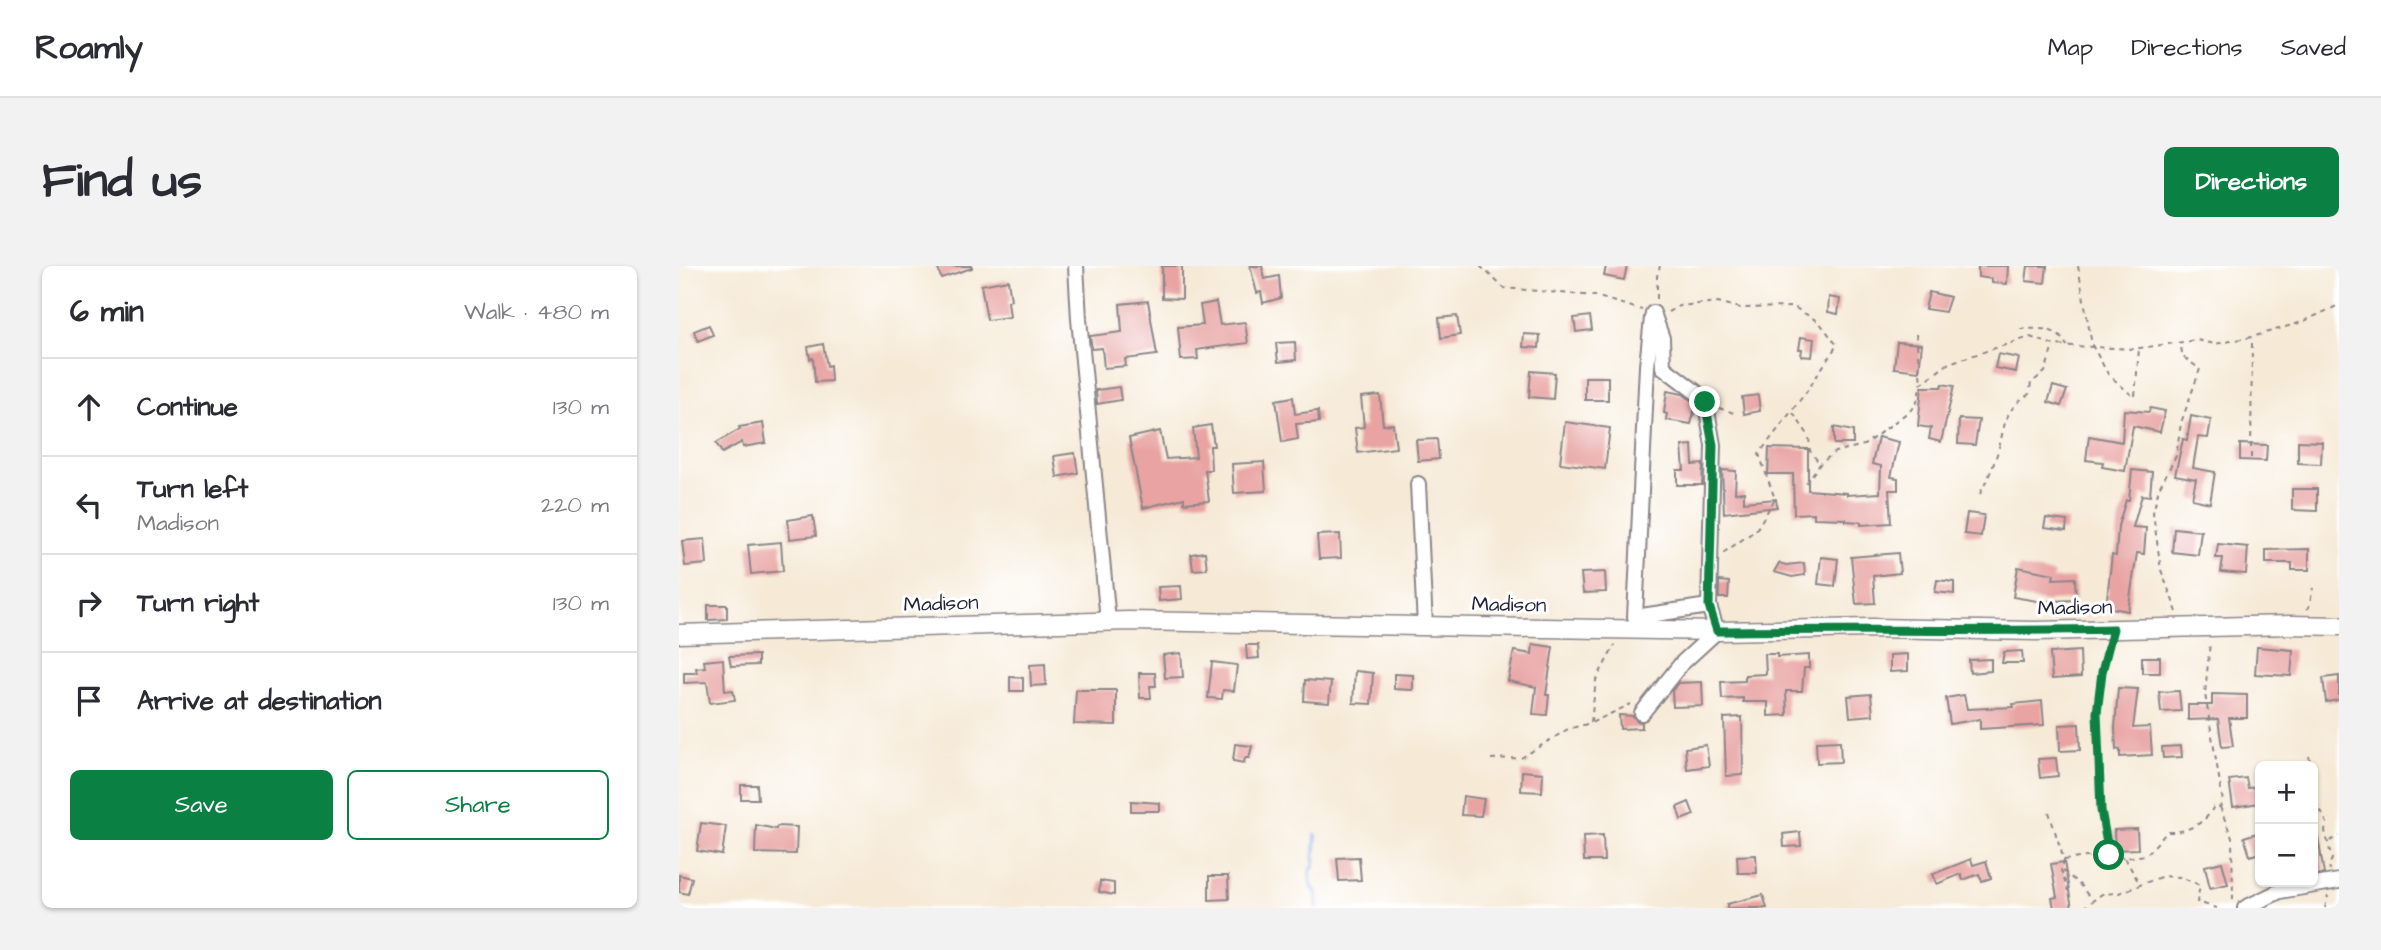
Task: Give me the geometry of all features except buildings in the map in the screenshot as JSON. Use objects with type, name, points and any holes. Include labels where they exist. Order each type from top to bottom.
[{"type":"street","points":[[1076,266],[1108,621]]},
{"type":"street","points":[[1642,713],[1681,664],[1717,631],[1709,606],[1713,445],[1705,399],[1663,368],[1662,338],[1653,313]]},
{"type":"street","points":[[1653,313],[1647,366],[1635,617],[1709,606]]},
{"type":"street","points":[[1418,484],[1425,626]]},
{"type":"street","name":"Madison","points":[[679,634],[1108,621],[1717,631],[1873,628],[2036,631],[2339,626]]},
{"type":"street","points":[[2245,908],[2280,891],[2336,882]]},
{"type":"path","points":[[1479,266],[1504,288],[1594,296],[1653,313],[1666,313],[1679,306],[1718,302],[1740,308],[1794,307],[1819,322],[1837,345],[1792,412],[1759,454],[1775,499],[1756,530],[1710,561]]},
{"type":"path","points":[[1653,313],[1660,266]]},
{"type":"path","points":[[2078,266],[2092,345],[2108,374],[2135,398],[2139,348]]},
{"type":"path","points":[[2067,346],[2062,338],[2049,328],[2020,330],[2029,337],[2067,346],[2139,348],[2197,340],[2215,344],[2252,337],[2302,322],[2339,305]]},
{"type":"path","points":[[1806,483],[1820,464],[1835,452],[1864,445],[1916,406],[1921,384],[1916,334]]},
{"type":"path","points":[[1921,384],[1949,363],[2029,337]]},
{"type":"path","points":[[2251,458],[2252,337]]},
{"type":"path","points":[[2177,608],[2161,570],[2153,513],[2159,488],[2176,456],[2181,423],[2200,369],[2183,357],[2180,343]]},
{"type":"path","points":[[1980,494],[1997,456],[2007,414],[2016,402],[2029,394],[2031,383],[2045,372],[2054,345]]},
{"type":"path","points":[[1705,402],[1737,414]]},
{"type":"path","points":[[1792,412],[1809,436],[1810,451],[1820,464]]},
{"type":"path","points":[[2291,625],[2309,607],[2313,588]]},
{"type":"path","points":[[2212,626],[2205,694],[2223,802],[2220,807]]},
{"type":"path","points":[[1591,723],[1596,680],[1623,629]]},
{"type":"path","points":[[2109,855],[2101,810],[2097,713],[2102,672],[2113,629]]},
{"type":"path","points":[[1491,759],[1521,758],[1568,729],[1591,723],[1625,706],[1652,700]]},
{"type":"path","points":[[2309,756],[2310,761]]},
{"type":"path","points":[[2064,860],[2109,855],[2126,858],[2146,855],[2167,832],[2180,832],[2202,821],[2214,806],[2220,807]]},
{"type":"path","points":[[2318,806],[2327,823],[2325,831],[2332,859],[2329,864],[2336,882]]},
{"type":"path","points":[[2220,807],[2232,838],[2234,908]]},
{"type":"path","points":[[2049,812],[2064,860],[2061,870],[2067,891]]},
{"type":"path","points":[[2329,842],[2339,836]]},
{"type":"path","points":[[2126,858],[2140,883]]},
{"type":"path","points":[[2061,870],[2080,885],[2092,900]]},
{"type":"path","points":[[2083,908],[2102,894],[2119,892],[2163,876],[2180,877],[2200,885],[2197,902],[2217,908]]},
{"type":"waterway","points":[[1316,835],[1314,865],[1310,872],[1311,885],[1317,894],[1317,908]]},
{"type":"route","points":[[1705,402],[1713,445],[1709,606],[1717,631],[1873,628],[2036,631],[2113,629],[2102,672],[2097,713],[2101,810],[2109,855]]}]
